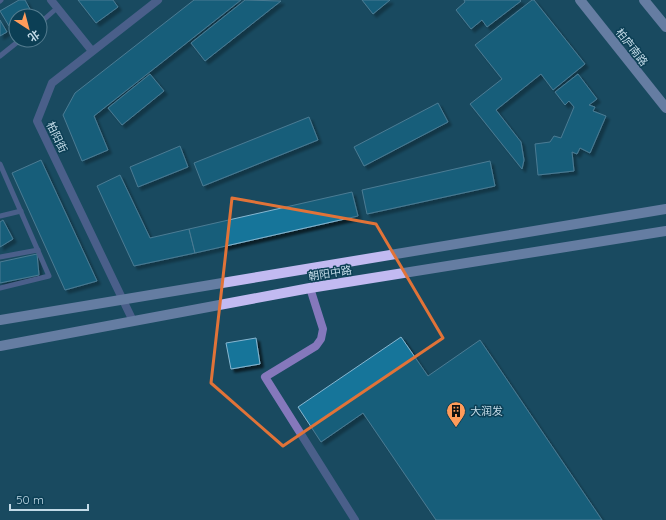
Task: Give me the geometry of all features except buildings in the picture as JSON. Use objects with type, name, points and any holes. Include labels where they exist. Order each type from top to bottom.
[{"type":"main road","name":"柏庐南路","points":[[580,0],[666,108]]},
{"type":"main road","points":[[644,0],[666,27]]},
{"type":"main road","name":"朝阳中路","points":[[0,320],[666,209]]},
{"type":"main road","name":"朝阳中路","points":[[0,346],[310,288],[666,231]]},
{"type":"street","points":[[51,0],[92,51]]},
{"type":"street","name":"柏阳街","points":[[134,321],[37,121],[52,83],[158,0]]},
{"type":"street","points":[[310,288],[323,329],[321,339],[316,346],[265,377],[355,520]]},
{"type":"lane","points":[[48,16],[57,8]]},
{"type":"lane","points":[[0,56],[10,48]]},
{"type":"lane","points":[[0,164],[49,276],[0,288]]},
{"type":"lane","points":[[0,216],[21,211]]},
{"type":"lane","points":[[0,257],[38,250]]},
{"type":"highlighted area","points":[[232,198],[376,224],[443,338],[283,446],[211,383]]},
{"type":"place","name":"大润发","points":[[456,428]]}]
